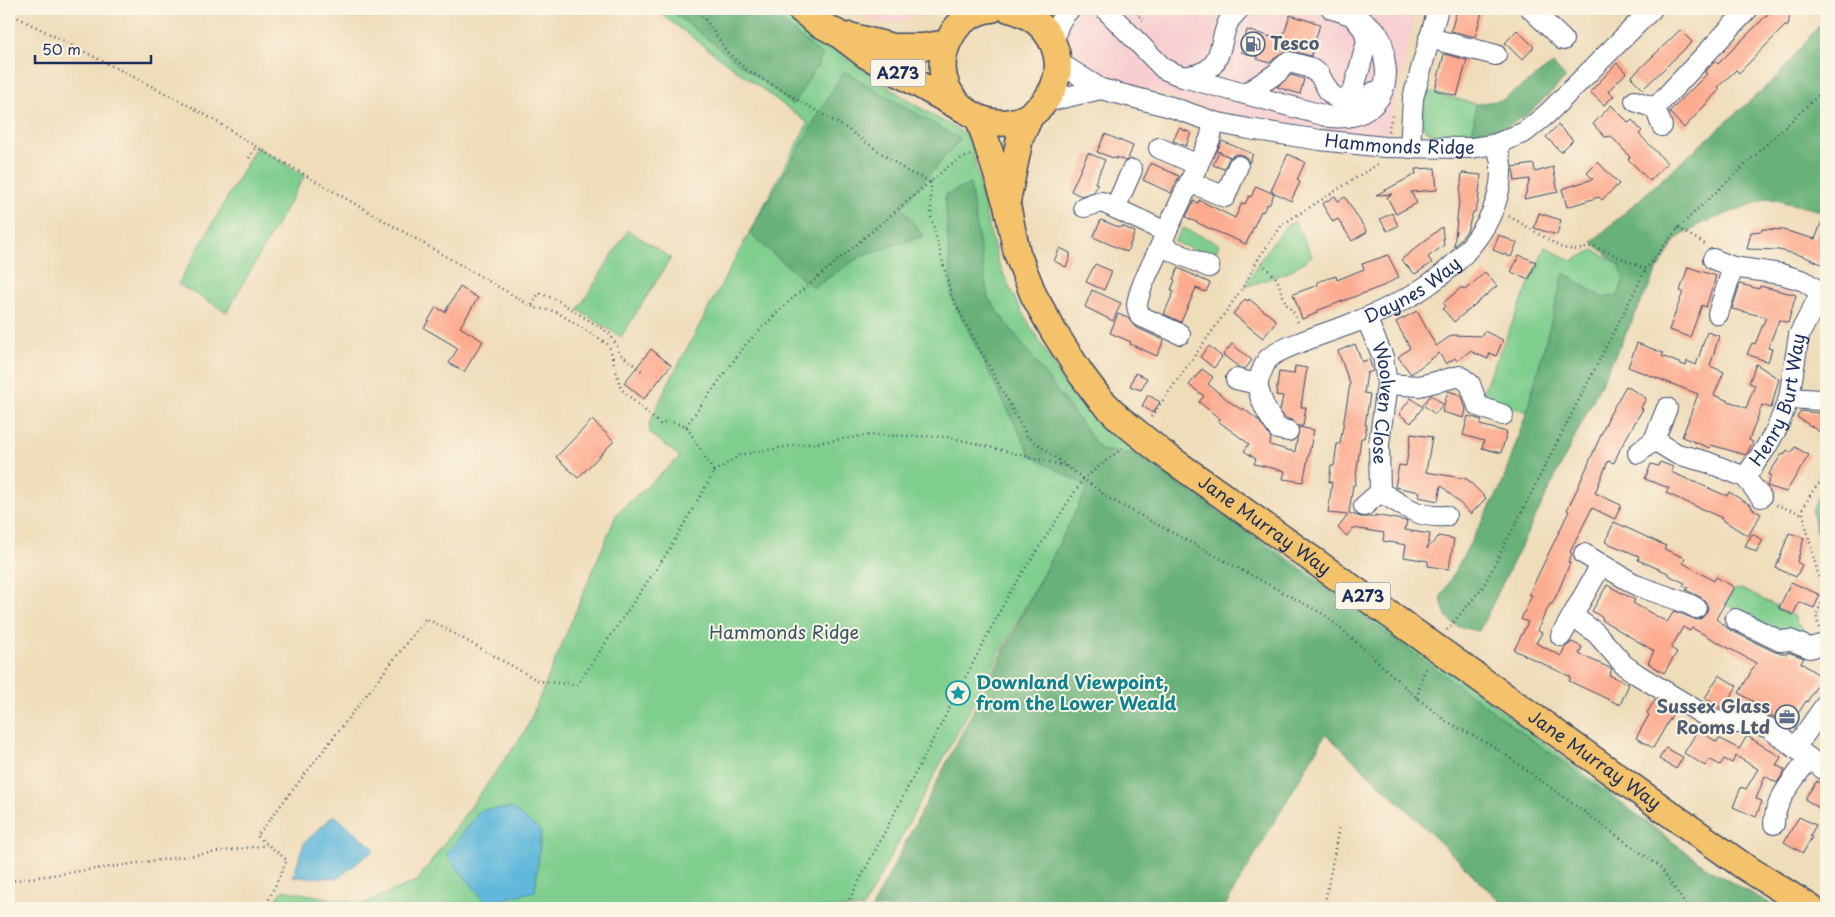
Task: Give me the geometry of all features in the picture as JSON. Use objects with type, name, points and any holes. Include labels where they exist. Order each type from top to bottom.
[{"type":"main road","name":"A273","points":[[800,9],[818,23],[837,33],[866,56],[970,114]]},
{"type":"main road","points":[[956,26],[971,15],[992,9]]},
{"type":"main road","points":[[1019,10],[1033,18],[1046,30],[1056,53]]},
{"type":"main road","name":"A273","points":[[837,33],[893,47],[923,47],[956,26]]},
{"type":"main road","name":"Jane Murray Way","points":[[956,26],[942,60],[944,78],[950,95],[970,114],[1007,205],[1018,253],[1034,296],[1054,332],[1099,398],[1139,435],[1436,648],[1742,866],[1811,908]]},
{"type":"main road","name":"Jane Murray Way","points":[[1007,205],[1020,138],[1038,108],[1053,90],[1057,76],[1056,53]]},
{"type":"main road","points":[[970,114],[996,123],[1015,121],[1038,108]]},
{"type":"street","points":[[1056,53],[1056,32],[1060,20],[1070,9]]},
{"type":"street","points":[[1105,9],[1164,69],[1183,77],[1330,118],[1351,117],[1371,108],[1379,97],[1386,75],[1382,42],[1375,31],[1364,22],[1341,11]]},
{"type":"street","points":[[1410,148],[1413,98],[1438,9]]},
{"type":"street","points":[[1531,9],[1563,40]]},
{"type":"street","name":"Hammonds Ridge","points":[[1056,53],[1101,88],[1171,107],[1214,122],[1320,140],[1384,147],[1471,148],[1496,144],[1525,132],[1548,114],[1652,9]]},
{"type":"street","points":[[1635,101],[1658,117],[1748,9]]},
{"type":"street","points":[[1341,11],[1364,30],[1367,42],[1354,88],[1350,95],[1342,100]]},
{"type":"street","points":[[1183,77],[1195,76],[1217,62],[1230,14]]},
{"type":"street","points":[[1429,38],[1496,55]]},
{"type":"street","points":[[1242,93],[1277,73],[1289,62],[1308,67],[1319,74],[1329,92],[1342,100],[1361,101],[1370,98],[1381,75],[1384,59]]},
{"type":"street","points":[[1217,62],[1224,77],[1242,93]]},
{"type":"street","name":"Hammonds Ridge","points":[[1038,108],[1101,88]]},
{"type":"street","points":[[1180,334],[1140,316],[1136,306],[1143,285],[1210,139],[1214,122]]},
{"type":"street","name":"Daynes Way","points":[[1257,384],[1268,359],[1306,340],[1366,318],[1414,295],[1451,268],[1476,240],[1495,207],[1500,188],[1501,166],[1496,144]]},
{"type":"street","points":[[1166,149],[1194,174],[1225,197],[1238,166]]},
{"type":"street","points":[[1115,208],[1129,178]]},
{"type":"street","points":[[1084,207],[1102,202],[1115,208],[1209,267]]},
{"type":"street","name":"Henry Burt Way","points":[[1713,259],[1733,267],[1781,274],[1804,281],[1824,295],[1799,335],[1789,398],[1776,428],[1765,449],[1745,477]]},
{"type":"street","points":[[1718,314],[1733,267]]},
{"type":"street","name":"Woolven Close","points":[[1366,318],[1383,357],[1387,384],[1379,444],[1380,492]]},
{"type":"street","points":[[1387,384],[1419,386],[1460,376],[1470,384],[1478,406],[1503,415]]},
{"type":"street","points":[[1236,378],[1257,384],[1261,402],[1268,415],[1278,429],[1288,431]]},
{"type":"street","points":[[1789,398],[1826,402]]},
{"type":"street","points":[[1638,453],[1654,440],[1667,408]]},
{"type":"street","points":[[1654,440],[1677,454],[1707,462],[1745,477],[1761,496]]},
{"type":"street","points":[[1364,506],[1380,492],[1415,513],[1432,517],[1446,516]]},
{"type":"street","points":[[1584,554],[1638,586],[1696,608]]},
{"type":"street","points":[[1561,636],[1601,565]]},
{"type":"street","points":[[1573,616],[1596,633],[1624,665],[1704,715],[1723,723],[1753,723],[1769,728],[1826,771]]},
{"type":"street","points":[[1735,619],[1780,641],[1790,640],[1810,648],[1821,646]]},
{"type":"street","points":[[1774,824],[1774,815],[1778,803],[1826,704]]},
{"type":"path","points":[[694,9],[705,19],[728,53],[748,70],[846,128],[908,172],[931,182]]},
{"type":"path","points":[[1132,9],[1138,14],[1140,9]]},
{"type":"path","points":[[9,13],[190,106],[256,147],[532,305],[555,311],[609,345],[621,389],[661,425],[668,421],[686,426],[714,472]]},
{"type":"path","points":[[1417,698],[1422,677],[1442,636],[1483,588],[1646,269],[1678,228],[1826,88]]},
{"type":"path","points":[[249,158],[256,147]]},
{"type":"path","points":[[845,908],[1009,594],[1083,478],[1139,435],[1242,289],[1258,259],[1283,224],[1381,162],[1384,147]]},
{"type":"path","points":[[686,426],[746,344],[785,305],[950,165],[973,154]]},
{"type":"path","points":[[931,182],[931,217],[952,298],[1026,436],[1110,498],[1325,615],[1417,698],[1446,721],[1496,748],[1659,866],[1688,908]]},
{"type":"path","points":[[1495,207],[1562,248],[1577,250],[1594,246],[1646,269]]},
{"type":"path","points":[[1678,228],[1708,247],[1713,259]]},
{"type":"path","points":[[1258,259],[1277,279],[1286,304],[1294,313],[1306,340]]},
{"type":"path","points":[[532,305],[539,293],[557,300],[609,333],[619,352],[644,373]]},
{"type":"path","points":[[265,908],[286,860],[257,836],[426,618],[539,681],[577,686],[669,550],[714,472],[740,455],[870,435],[949,437],[1068,467]]},
{"type":"path","points":[[1821,646],[1820,627],[1816,615],[1826,593],[1818,575],[1802,510],[1812,490],[1826,476]]},
{"type":"path","points":[[1761,496],[1777,506],[1803,514]]},
{"type":"path","points":[[1324,908],[1339,827]]},
{"type":"path","points":[[9,881],[268,844]]},
{"type":"shaded area","points":[[848,9],[943,9],[892,23],[869,19]]},
{"type":"shaded area","points":[[987,9],[1417,9],[1384,147],[1324,131],[1220,113],[1082,69],[1070,59],[1033,18]]},
{"type":"green space","name":"Hammonds Ridge","points":[[654,9],[776,9],[912,103],[970,137],[986,216],[998,262],[1017,303],[1063,381],[1143,457],[1462,680],[1711,871],[1778,908],[1507,908],[1326,734],[1087,492],[863,908],[271,908],[283,890],[362,904],[417,881],[526,730],[617,513],[680,457],[650,433],[649,424],[668,384],[808,123]]},
{"type":"green space","points":[[669,9],[767,9],[823,56],[793,105]]},
{"type":"green space","points":[[1826,17],[1826,212],[1768,198],[1700,224],[1676,239],[1656,272],[1479,631],[1462,628],[1452,623],[1445,613],[1441,597],[1502,485],[1527,412],[1493,402],[1482,393],[1545,247],[1572,261],[1594,250],[1617,263],[1592,242],[1779,75]]},
{"type":"green space","points":[[1826,17],[1826,212],[1768,198],[1700,224],[1676,239],[1656,272],[1479,631],[1462,628],[1452,623],[1445,613],[1441,597],[1502,485],[1527,411],[1564,273],[1603,298],[1618,295],[1624,280],[1620,266],[1592,242],[1779,75]]},
{"type":"green space","points":[[1553,64],[1566,78],[1528,114],[1503,129],[1472,137],[1476,104],[1502,100]]},
{"type":"green space","points":[[844,71],[960,139],[902,207],[923,236],[863,255],[813,288],[749,233]]},
{"type":"green space","points":[[1428,91],[1476,104],[1472,137],[1435,135],[1424,128],[1422,115]]},
{"type":"green space","points":[[256,147],[305,175],[227,312],[178,284]]},
{"type":"green space","points":[[970,184],[988,298],[1101,450],[1135,454],[1343,601],[1711,871],[1778,908],[1507,908],[1326,734],[1224,908],[872,908],[1088,487],[1031,456],[952,298],[945,195]]},
{"type":"green space","points":[[1295,222],[1312,256],[1289,272],[1245,287],[1261,259],[1285,226]]},
{"type":"green space","points":[[1183,228],[1219,244],[1214,257],[1174,242]]},
{"type":"green space","points":[[628,230],[671,258],[621,337],[578,310]]},
{"type":"green space","points":[[1826,488],[1826,570],[1812,511],[1818,496]]},
{"type":"green space","points":[[1741,589],[1795,617],[1796,623],[1805,630],[1803,631],[1808,643],[1774,632],[1725,604],[1734,590]]},
{"type":"water","points":[[511,808],[541,831],[535,891],[487,903],[446,855],[481,810]]},
{"type":"water","points":[[334,815],[375,849],[338,878],[293,877],[304,843]]},
{"type":"building","points":[[1457,9],[1483,9],[1475,37],[1451,31]]},
{"type":"building","points":[[1770,9],[1791,9],[1788,26],[1785,26],[1739,73],[1736,70],[1718,87],[1720,89],[1684,128],[1669,112],[1707,74],[1705,72],[1715,61],[1718,64],[1769,13]]},
{"type":"building","points":[[1290,15],[1320,24],[1311,56],[1286,51],[1278,55],[1270,63],[1241,52],[1247,30],[1282,40]]},
{"type":"building","points":[[1517,30],[1534,47],[1522,60],[1505,43]]},
{"type":"building","points":[[1680,30],[1692,42],[1643,89],[1631,77]]},
{"type":"building","points":[[1444,54],[1467,60],[1457,96],[1435,90]]},
{"type":"building","points":[[1617,63],[1626,73],[1608,91],[1614,96],[1604,105],[1590,92]]},
{"type":"building","points":[[1291,75],[1304,79],[1300,94],[1277,87]]},
{"type":"building","points":[[1611,105],[1629,123],[1632,120],[1642,131],[1639,134],[1667,163],[1650,181],[1628,159],[1630,157],[1611,136],[1605,137],[1593,124]]},
{"type":"building","points":[[1558,125],[1573,140],[1561,152],[1546,137]]},
{"type":"building","points":[[1179,128],[1191,133],[1186,146],[1173,141]]},
{"type":"building","points":[[1105,134],[1133,146],[1128,159],[1125,161],[1117,157],[1116,159],[1097,152]]},
{"type":"building","points":[[1222,141],[1253,154],[1249,163],[1247,158],[1242,155],[1236,154],[1230,157],[1217,151]]},
{"type":"building","points":[[1219,152],[1230,157],[1224,169],[1213,165]]},
{"type":"building","points":[[1088,153],[1105,160],[1095,183],[1098,184],[1094,192],[1081,196],[1071,191]]},
{"type":"building","points":[[1288,154],[1305,162],[1297,180],[1300,182],[1291,201],[1271,191]]},
{"type":"building","points":[[1598,162],[1619,184],[1602,200],[1599,197],[1567,207],[1562,189],[1593,179],[1587,173]]},
{"type":"building","points":[[1151,163],[1179,176],[1171,193],[1143,180]]},
{"type":"building","points":[[1534,164],[1535,172],[1553,167],[1558,192],[1524,199],[1530,179],[1515,181],[1513,167]]},
{"type":"building","points":[[1435,168],[1437,190],[1411,192],[1417,203],[1396,214],[1387,197],[1392,194],[1376,195],[1416,174],[1415,169]]},
{"type":"building","points":[[1462,173],[1481,175],[1478,203],[1467,231],[1454,247]]},
{"type":"building","points":[[1256,186],[1274,194],[1269,205],[1267,204],[1263,212],[1261,211],[1246,244],[1186,217],[1194,201],[1198,203],[1199,200],[1235,218],[1242,203],[1245,204],[1249,196],[1251,197]]},
{"type":"building","points":[[1335,196],[1338,201],[1345,197],[1367,232],[1352,241],[1338,219],[1333,222],[1322,204]]},
{"type":"building","points":[[1826,212],[1826,266],[1803,256],[1779,250],[1747,249],[1751,232],[1762,231],[1762,229],[1783,230],[1815,239]]},
{"type":"building","points":[[1392,213],[1398,226],[1387,231],[1380,219]]},
{"type":"building","points":[[1539,213],[1561,220],[1557,235],[1534,228]]},
{"type":"building","points":[[1101,220],[1135,232],[1127,252],[1093,237]]},
{"type":"building","points":[[1442,227],[1444,245],[1428,257],[1432,263],[1415,274],[1401,260]]},
{"type":"building","points":[[1499,235],[1517,243],[1511,257],[1493,250]]},
{"type":"building","points":[[1060,248],[1070,253],[1066,267],[1054,261]]},
{"type":"building","points":[[1388,255],[1399,277],[1383,286],[1316,311],[1317,313],[1302,319],[1293,294],[1318,285],[1317,282],[1336,276],[1337,280],[1364,269],[1362,264]]},
{"type":"building","points":[[1519,255],[1536,262],[1529,279],[1511,272]]},
{"type":"building","points":[[1095,264],[1112,271],[1104,290],[1086,282]]},
{"type":"building","points":[[1688,267],[1716,276],[1706,307],[1702,305],[1690,337],[1669,330],[1683,292],[1680,291]]},
{"type":"building","points":[[1178,268],[1210,283],[1206,292],[1196,288],[1181,322],[1164,314],[1174,291],[1171,290]]},
{"type":"building","points":[[1485,272],[1497,286],[1454,322],[1443,309],[1446,306],[1443,303],[1462,287],[1464,290],[1469,287]]},
{"type":"building","points":[[1740,284],[1759,289],[1760,286],[1796,295],[1788,323],[1779,320],[1768,348],[1772,349],[1768,362],[1747,354],[1752,343],[1755,344],[1766,317],[1732,309]]},
{"type":"building","points":[[460,287],[478,298],[460,327],[483,341],[464,372],[449,363],[458,348],[424,328],[436,307],[445,312]]},
{"type":"building","points":[[1092,290],[1121,303],[1113,321],[1085,307]]},
{"type":"building","points":[[1245,299],[1248,301],[1249,299],[1277,321],[1263,338],[1233,314]]},
{"type":"building","points":[[1417,311],[1436,346],[1452,335],[1481,336],[1484,331],[1503,340],[1496,356],[1490,353],[1488,359],[1470,351],[1457,361],[1455,358],[1446,364],[1439,353],[1411,374],[1398,357],[1410,348],[1396,322]]},
{"type":"building","points":[[1118,314],[1128,318],[1135,327],[1164,340],[1157,356],[1110,333]]},
{"type":"building","points":[[1707,332],[1719,336],[1710,366],[1724,372],[1714,395],[1746,408],[1755,385],[1749,383],[1756,364],[1779,379],[1771,408],[1762,405],[1749,440],[1753,442],[1746,455],[1711,445],[1710,448],[1682,437],[1698,394],[1628,367],[1637,343],[1663,353],[1662,356],[1686,366],[1687,361],[1696,365]]},
{"type":"building","points":[[1232,344],[1252,360],[1245,369],[1239,367],[1223,355]]},
{"type":"building","points":[[1355,344],[1362,362],[1369,359],[1373,371],[1367,373],[1364,393],[1370,394],[1365,425],[1367,425],[1364,438],[1361,438],[1355,485],[1353,485],[1349,513],[1361,517],[1375,517],[1375,515],[1407,521],[1405,530],[1430,534],[1427,549],[1439,536],[1454,539],[1449,569],[1428,566],[1428,561],[1404,557],[1406,545],[1383,541],[1384,533],[1353,528],[1347,536],[1338,528],[1348,515],[1328,513],[1332,482],[1329,482],[1331,466],[1334,466],[1337,444],[1340,444],[1350,384],[1338,351]]},
{"type":"building","points":[[1209,346],[1222,357],[1214,368],[1200,357]]},
{"type":"building","points":[[651,349],[671,365],[644,399],[624,383]]},
{"type":"building","points":[[1295,366],[1307,368],[1301,407],[1306,407],[1303,426],[1298,426],[1285,418],[1280,411],[1283,396],[1276,395],[1279,372],[1294,374]]},
{"type":"building","points":[[1202,369],[1213,377],[1208,384],[1230,402],[1242,410],[1243,408],[1258,420],[1271,438],[1270,445],[1295,452],[1299,427],[1314,430],[1303,482],[1283,479],[1285,471],[1254,464],[1256,459],[1244,451],[1249,444],[1218,421],[1220,419],[1199,402],[1204,396],[1189,385]]},
{"type":"building","points":[[1135,373],[1147,378],[1141,390],[1130,386]]},
{"type":"building","points":[[1626,386],[1646,398],[1641,408],[1643,409],[1614,463],[1608,461],[1595,493],[1621,505],[1615,519],[1592,508],[1570,552],[1572,554],[1568,562],[1570,563],[1558,592],[1537,630],[1542,633],[1536,643],[1561,656],[1565,647],[1572,642],[1582,647],[1579,654],[1612,669],[1609,675],[1629,684],[1620,705],[1569,681],[1571,677],[1514,650],[1528,622],[1521,619],[1532,595],[1529,594],[1569,511],[1567,510],[1610,414]]},
{"type":"building","points":[[1448,391],[1461,395],[1466,409],[1464,418],[1442,412]]},
{"type":"building","points":[[1148,395],[1160,402],[1153,413],[1142,406]]},
{"type":"building","points":[[1431,395],[1443,404],[1435,414],[1423,405]]},
{"type":"building","points":[[1411,398],[1423,407],[1411,423],[1399,414]]},
{"type":"building","points":[[1801,411],[1826,414],[1826,436],[1797,417]]},
{"type":"building","points":[[1468,416],[1482,420],[1480,425],[1507,432],[1501,453],[1482,448],[1484,441],[1463,435]]},
{"type":"building","points":[[592,420],[614,441],[578,478],[556,457]]},
{"type":"building","points":[[1411,434],[1432,437],[1426,472],[1467,479],[1486,498],[1471,514],[1441,485],[1438,501],[1419,497],[1420,492],[1395,487],[1399,465],[1406,466]]},
{"type":"building","points":[[1795,447],[1809,455],[1786,492],[1767,486],[1771,475],[1768,475],[1782,454],[1784,455],[1787,450],[1791,453]]},
{"type":"building","points":[[1660,462],[1673,467],[1671,472],[1727,496],[1729,492],[1752,506],[1751,508],[1761,514],[1748,536],[1722,518],[1666,493],[1669,488],[1645,479],[1651,464],[1658,466]]},
{"type":"building","points":[[1614,522],[1666,546],[1664,549],[1685,558],[1683,563],[1714,581],[1716,577],[1734,587],[1716,619],[1730,630],[1775,652],[1787,654],[1788,652],[1804,658],[1801,663],[1822,677],[1791,725],[1770,715],[1772,713],[1739,693],[1756,663],[1692,628],[1690,631],[1683,627],[1671,648],[1677,652],[1664,673],[1648,663],[1654,651],[1602,620],[1603,618],[1592,611],[1607,585],[1635,600],[1633,603],[1667,622],[1674,611],[1697,620],[1702,618],[1708,608],[1702,598],[1686,590],[1688,588],[1683,586],[1685,583],[1668,575],[1668,573],[1638,560],[1639,556],[1605,542]]},
{"type":"building","points":[[1789,533],[1804,538],[1797,562],[1802,565],[1796,577],[1776,568]]},
{"type":"building","points":[[1752,534],[1763,540],[1756,552],[1745,546]]},
{"type":"building","points":[[1791,582],[1820,595],[1814,608],[1799,602],[1793,615],[1779,608]]},
{"type":"building","points":[[1719,675],[1737,686],[1723,709],[1705,698]]},
{"type":"building","points":[[1655,700],[1674,712],[1653,748],[1636,738]]},
{"type":"building","points":[[1698,730],[1717,742],[1719,738],[1739,749],[1747,736],[1781,757],[1776,765],[1785,770],[1777,783],[1765,776],[1756,799],[1762,801],[1756,817],[1733,807],[1741,787],[1746,789],[1758,769],[1736,756],[1732,763],[1724,759],[1720,765],[1709,759],[1705,766],[1684,753]]},
{"type":"building","points":[[1666,748],[1683,757],[1676,769],[1659,759]]},
{"type":"building","points":[[1817,781],[1826,787],[1826,812],[1806,800],[1806,797]]},
{"type":"building","points":[[1799,817],[1816,825],[1803,853],[1784,842]]},
{"type":"place","name":"Tesco","points":[[1253,44]]},
{"type":"place","name":"Downland Viewpoint, from the Lower Weald","points":[[958,693]]},
{"type":"place","name":"Sussex Glass Rooms Ltd","points":[[1787,717]]}]
